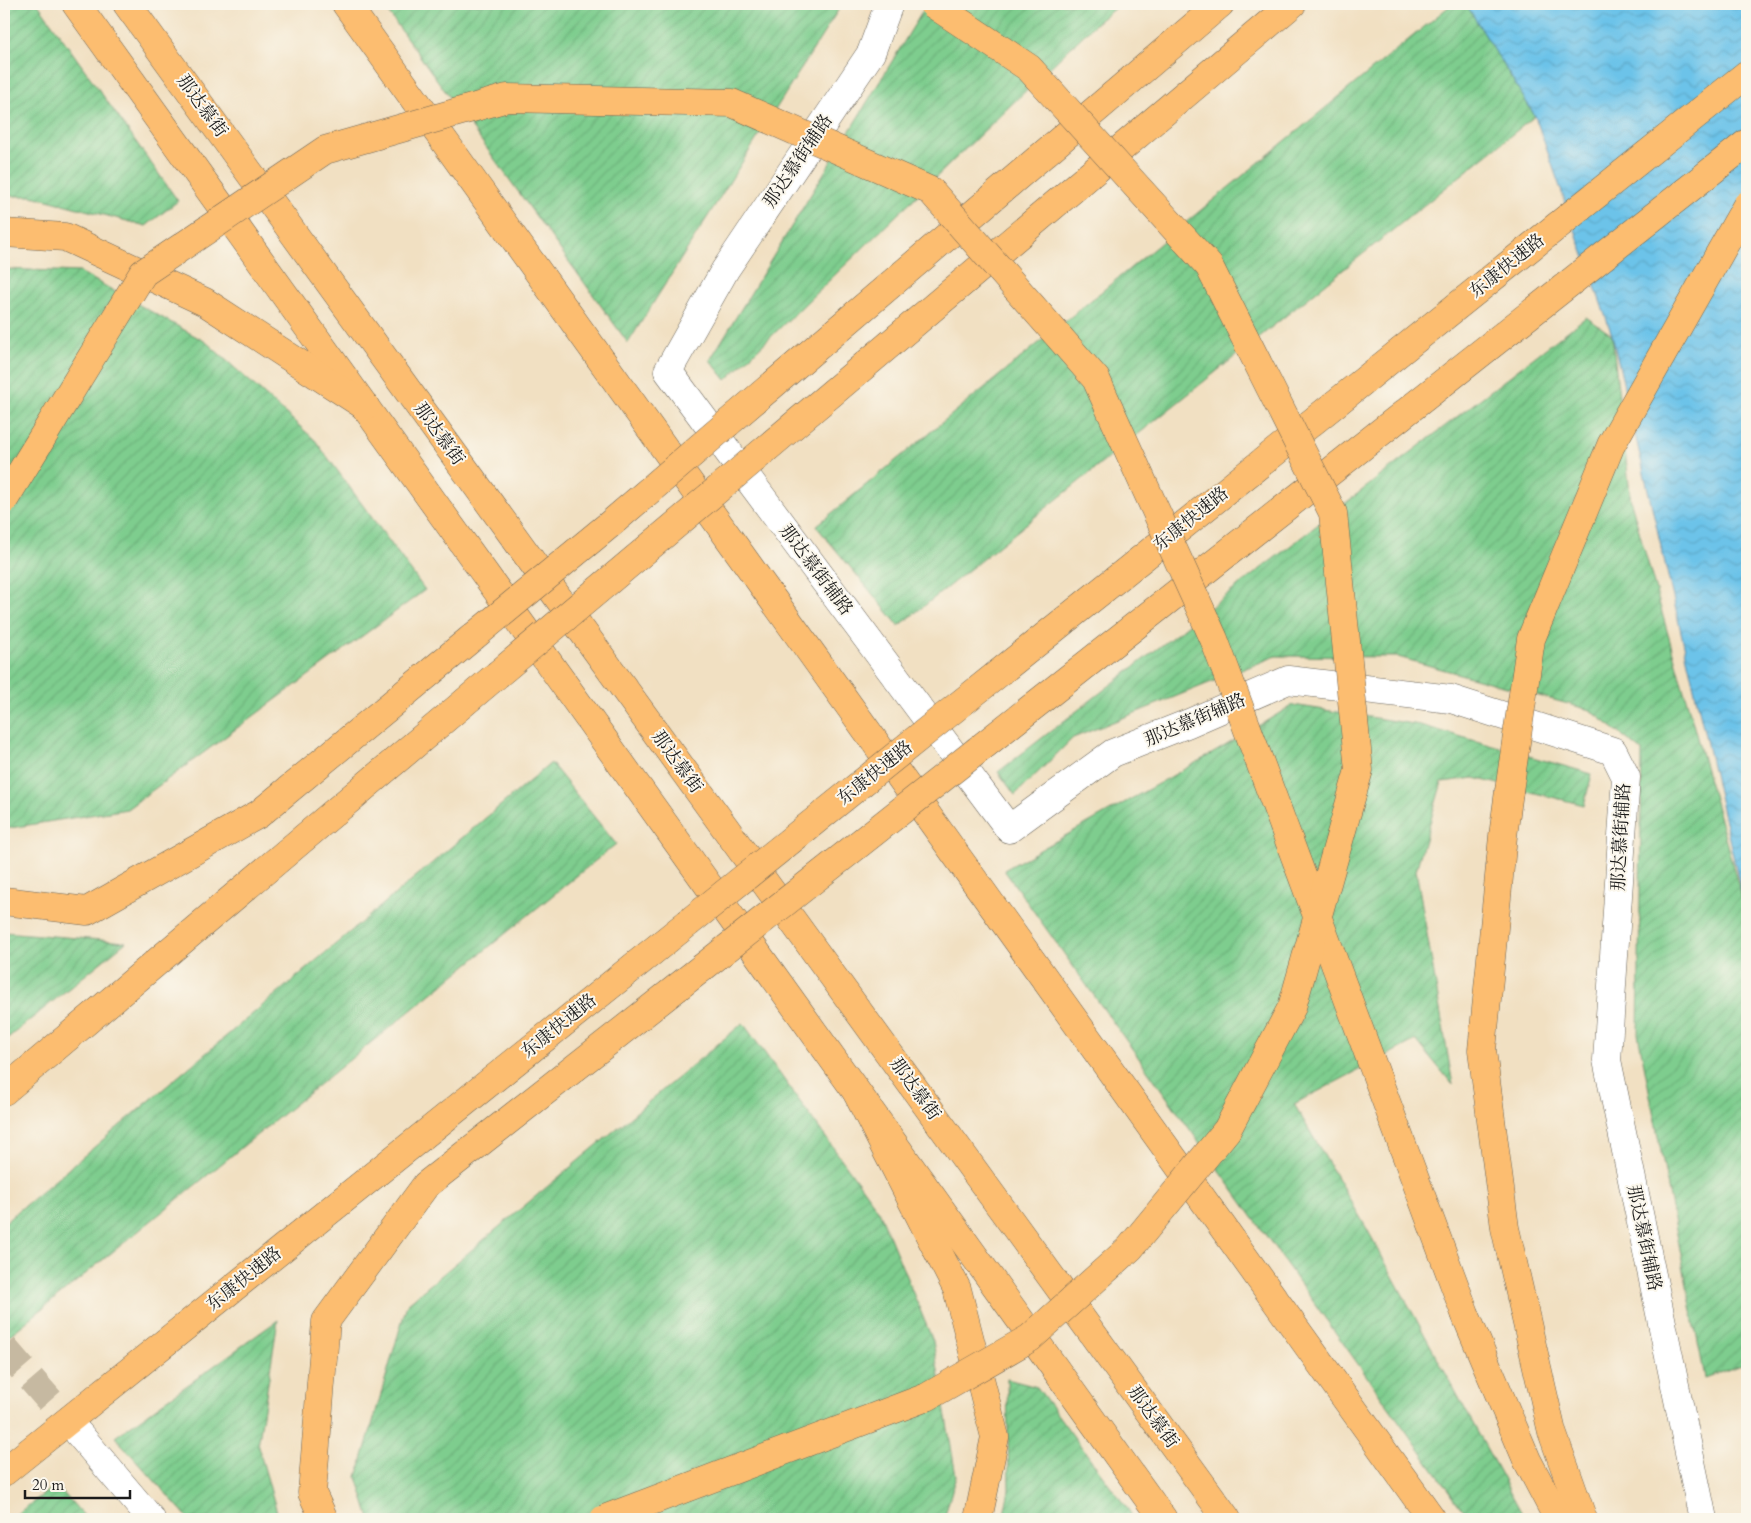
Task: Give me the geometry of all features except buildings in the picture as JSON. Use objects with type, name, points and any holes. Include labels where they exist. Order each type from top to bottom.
[{"type":"main road","points":[[76,4],[1163,1519]]},
{"type":"main road","name":"那达慕街","points":[[127,4],[1227,1519]]},
{"type":"main road","points":[[346,4],[1432,1519]]},
{"type":"main road","points":[[604,1519],[927,1397],[1030,1338],[1130,1248],[1227,1130],[1292,1007],[1358,770],[1333,513],[1209,266],[1029,68],[933,4]]},
{"type":"main road","points":[[4,901],[87,911],[259,814],[728,423],[1220,4]]},
{"type":"main road","points":[[4,1091],[1292,4]]},
{"type":"main road","name":"东康快速路","points":[[4,1472],[1747,74]]},
{"type":"main road","points":[[4,500],[143,272],[325,150],[507,98],[732,103],[931,191],[1096,379],[1214,639],[1466,1316],[1527,1460],[1558,1519]]},
{"type":"main road","points":[[324,1519],[312,1493],[326,1321],[426,1185],[1747,143]]},
{"type":"main road","points":[[1584,1519],[1552,1432],[1505,1228],[1482,1050],[1503,836],[1531,639],[1534,630],[1611,446],[1747,205]]},
{"type":"main road","points":[[4,233],[65,237],[206,302],[365,406]]},
{"type":"main road","points":[[857,1093],[957,1289],[994,1437],[978,1519]]},
{"type":"street","name":"那达慕街辅路","points":[[889,4],[871,53],[725,270],[668,371],[1009,829],[1114,753],[1189,724],[1288,680],[1451,699],[1613,751],[1626,777],[1607,1060],[1703,1519]]},
{"type":"street","points":[[79,1434],[151,1519]]},
{"type":"green space","points":[[4,4],[38,4],[178,201],[146,226],[32,196],[4,196]]},
{"type":"green space","points":[[382,4],[842,4],[628,343]]},
{"type":"green space","points":[[927,4],[1120,4],[1095,24],[726,380],[710,360]]},
{"type":"green space","points":[[1452,4],[1466,4],[1535,116],[899,626],[816,526]]},
{"type":"green space","points":[[4,269],[80,272],[206,342],[315,440],[425,590],[127,809],[4,829]]},
{"type":"green space","points":[[1586,317],[1612,335],[1631,502],[1747,916],[1747,1363],[1705,1378],[1638,1034],[1642,751],[1590,710],[1398,657],[1276,656],[1073,738],[1015,795],[998,772]]},
{"type":"green space","points":[[1293,705],[1420,725],[1592,774],[1584,805],[1474,778],[1442,782],[1416,870],[1453,1085],[1416,1040],[1294,1104],[1367,1229],[1525,1519],[1469,1519],[1004,870],[1215,752]]},
{"type":"green space","points":[[551,763],[616,844],[4,1340],[4,1223]]},
{"type":"green space","points":[[4,932],[126,942],[4,1041]]},
{"type":"green space","points":[[743,1023],[879,1211],[933,1341],[956,1476],[944,1519],[370,1519],[357,1477],[407,1304]]},
{"type":"green space","points":[[278,1320],[258,1446],[279,1519],[189,1519],[115,1437]]},
{"type":"green space","points":[[1007,1379],[1037,1387],[1135,1519],[1003,1519],[1009,1490]]},
{"type":"green space","points":[[56,1485],[87,1519],[10,1519]]},
{"type":"water","points":[[1466,4],[1747,4],[1747,916],[1612,335],[1535,116]]},
{"type":"tunnel","points":[[4,1348],[79,1434]]}]
